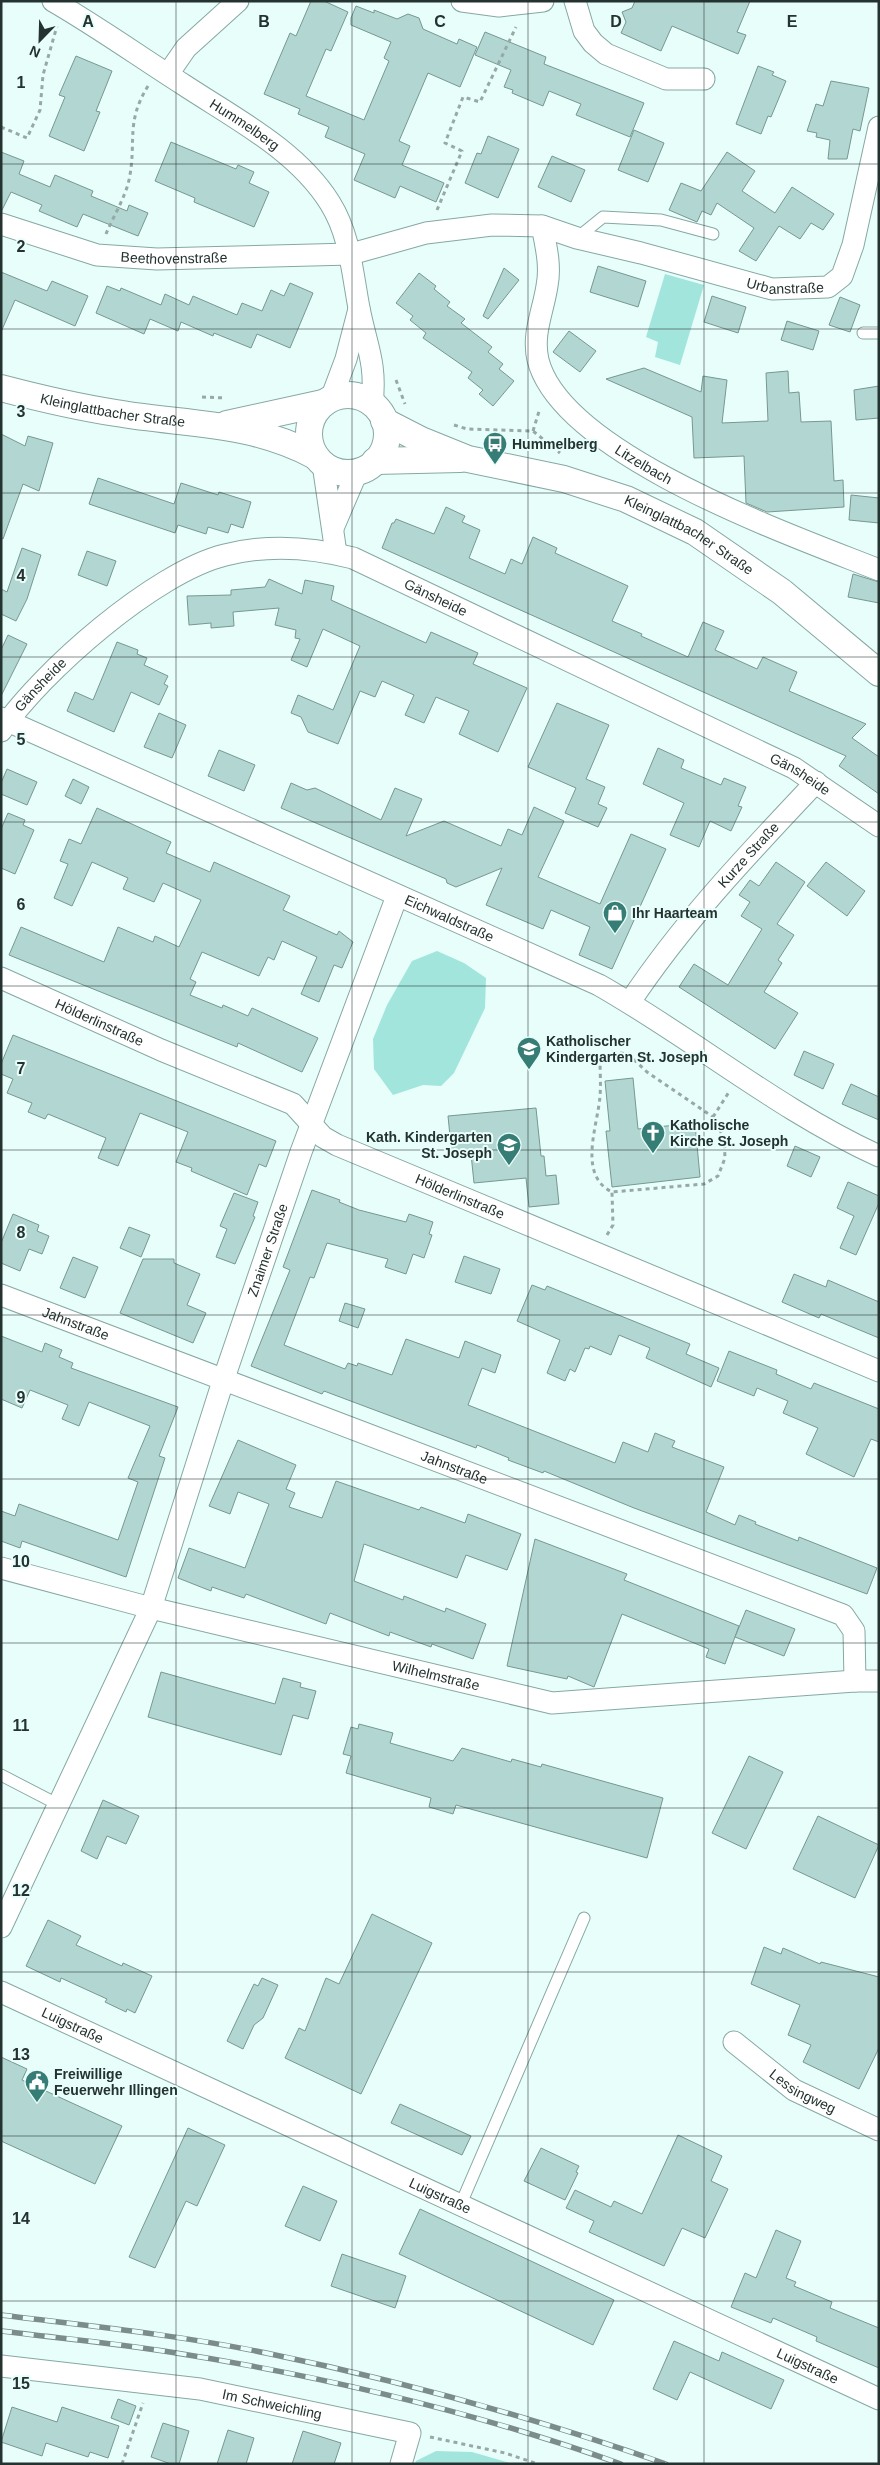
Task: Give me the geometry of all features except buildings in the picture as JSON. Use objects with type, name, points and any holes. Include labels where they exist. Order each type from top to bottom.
[{"type":"street","name":"Hummelberg","points":[[53,1],[276,146],[309,176],[330,203],[351,254],[359,308],[373,361],[378,412]]},
{"type":"street","points":[[168,74],[186,48],[238,1]]},
{"type":"street","points":[[462,1],[498,6],[535,3]]},
{"type":"street","points":[[575,1],[584,31],[593,43],[606,54],[666,79],[704,79]]},
{"type":"street","name":"Urbanstraße","points":[[351,254],[426,233],[492,225],[542,226],[577,238],[641,253],[772,289],[828,287],[842,276],[853,245],[879,127]]},
{"type":"street","name":"Beethovenstraße","points":[[1,224],[97,255],[157,260],[351,254]]},
{"type":"street","name":"Litzelbach","points":[[542,226],[548,251],[548,285],[535,338],[538,361],[548,385],[566,405],[598,435],[687,490],[730,511],[879,570]]},
{"type":"street","name":"Hummelberg","points":[[327,401],[346,359],[359,308]]},
{"type":"street","name":"Kleinglattbacher Straße","points":[[1,388],[117,414],[224,425],[280,440],[340,472],[366,466],[468,459]]},
{"type":"street","name":"Kleinglattbacher Straße","points":[[224,425],[353,395],[421,440],[468,459],[564,479],[626,500],[695,532],[782,592],[879,673]]},
{"type":"street","points":[[327,401],[310,422],[310,445],[319,460],[333,528],[336,553]]},
{"type":"street","points":[[333,528],[366,466],[386,442],[378,412]]},
{"type":"street","name":"Gänsheide","points":[[3,724],[80,646],[136,600],[204,562],[224,555],[285,546],[336,553],[353,558],[785,763],[879,826]]},
{"type":"street","name":"Eichwaldstraße","points":[[3,724],[599,985],[630,1002],[825,1129],[879,1156]]},
{"type":"street","name":"Kurze Straße","points":[[630,1002],[650,971],[730,874],[816,782]]},
{"type":"street","name":"Znaimer Straße","points":[[151,1608],[224,1378],[301,1152],[313,1125],[397,896]]},
{"type":"street","name":"Hölderlinstraße","points":[[1,978],[161,1050],[293,1104],[323,1137],[337,1145],[879,1371]]},
{"type":"street","name":"Jahnstraße","points":[[1,1295],[224,1378],[843,1615],[854,1631],[855,1681]]},
{"type":"street","name":"Wilhelmstraße","points":[[1,1568],[151,1608],[552,1703],[855,1681],[879,1681]]},
{"type":"street","points":[[1,1927],[151,1608]]},
{"type":"street","name":"Luigstraße","points":[[1,1992],[879,2399]]},
{"type":"street","name":"Lessingweg","points":[[734,2042],[794,2090],[879,2130]]},
{"type":"street","name":"Im Schweichling","points":[[1,2366],[209,2391],[410,2433]]},
{"type":"street","points":[[401,2464],[410,2433]]},
{"type":"lane","points":[[577,238],[602,217],[661,220],[713,234]]},
{"type":"lane","points":[[863,333],[879,333]]},
{"type":"lane","points":[[1,1775],[59,1805]]},
{"type":"lane","points":[[460,2206],[584,1918]]},
{"type":"path","points":[[426,233],[462,151],[445,143],[463,97],[480,102],[535,3]]},
{"type":"path","points":[[1,127],[27,138],[40,110],[43,75],[55,30]]},
{"type":"path","points":[[97,255],[129,180],[133,118],[138,101]]},
{"type":"path","points":[[373,361],[390,359],[404,404],[412,409]]},
{"type":"path","points":[[200,397],[235,398]]},
{"type":"path","points":[[448,424],[467,429],[532,431],[568,458]]},
{"type":"path","points":[[612,1052],[628,1054],[647,1072],[713,1117],[724,1138],[725,1158],[718,1176],[704,1184],[612,1192],[605,1189],[594,1175],[591,1158],[600,1095],[600,1060],[612,1052]]},
{"type":"path","points":[[595,1254],[613,1225],[612,1192]]},
{"type":"path","points":[[122,2464],[150,2383]]},
{"type":"path","points":[[410,2433],[505,2453],[538,2464]]},
{"type":"shaded area","points":[[665,274],[704,285],[680,365],[655,357],[658,342],[646,337]]},
{"type":"shaded area","points":[[437,951],[464,963],[486,978],[485,1008],[454,1073],[441,1086],[423,1085],[393,1095],[374,1069],[373,1039],[387,1005],[412,961]]},
{"type":"shaded area","points":[[436,2451],[472,2452],[513,2464],[415,2464],[416,2461]]},
{"type":"railway","points":[[1,2315],[200,2341],[317,2364],[418,2388],[518,2416],[666,2464]]},
{"type":"railway","points":[[1,2331],[170,2352],[341,2384],[454,2412],[566,2445],[621,2464]]},
{"type":"place","name":"Hummelberg","points":[[495,465]]},
{"type":"place","name":"Ihr Haarteam","points":[[615,934]]},
{"type":"place","name":"Katholischer Kindergarten St. Joseph","points":[[529,1070]]},
{"type":"place","name":"Katholische Kirche St. Joseph","points":[[653,1154]]},
{"type":"place","name":"Kath. Kindergarten St. Joseph","points":[[509,1166]]},
{"type":"place","name":"Freiwillige Feuerwehr Illingen","points":[[37,2103]]}]
